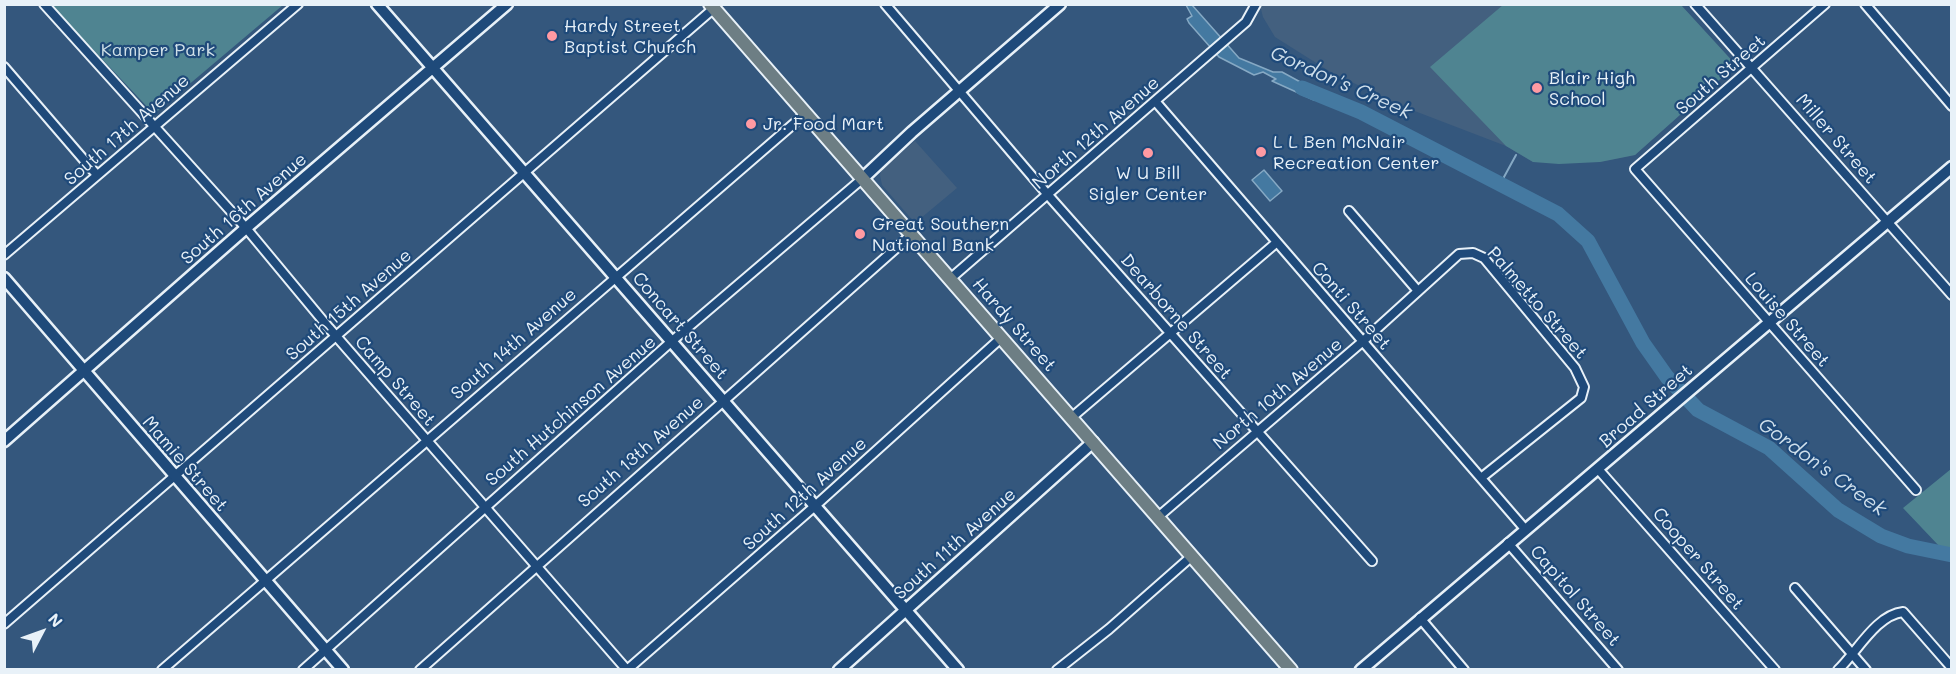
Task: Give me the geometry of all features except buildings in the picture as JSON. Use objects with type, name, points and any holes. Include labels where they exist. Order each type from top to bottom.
[{"type":"main road","name":"Hardy Street","points":[[712,7],[1291,669]]},
{"type":"street","name":"Camp Street","points":[[44,4],[246,228],[426,440],[627,669]]},
{"type":"street","name":"South 17th Avenue","points":[[4,255],[298,4]]},
{"type":"street","name":"Concart Street","points":[[377,4],[958,669]]},
{"type":"street","name":"South 16th Avenue","points":[[4,441],[246,228],[433,70],[507,4]]},
{"type":"street","name":"Dearborne Street","points":[[885,4],[1048,195],[1372,561]]},
{"type":"street","points":[[862,179],[1060,4]]},
{"type":"street","name":"North 12th Avenue","points":[[950,279],[1252,16],[1256,4]]},
{"type":"street","name":"Miller Street","points":[[1695,4],[1952,295]]},
{"type":"street","name":"South Street","points":[[1635,169],[1825,4]]},
{"type":"street","points":[[1865,4],[1952,106]]},
{"type":"street","name":"South 15th Avenue","points":[[4,624],[525,173],[712,7]]},
{"type":"street","points":[[4,67],[97,175]]},
{"type":"street","name":"Conti Street","points":[[1155,101],[1525,529]]},
{"type":"street","name":"South 14th Avenue","points":[[162,669],[805,114]]},
{"type":"street","name":"Broad Street","points":[[1361,669],[1670,409],[1952,167]]},
{"type":"street","name":"Louise Street","points":[[1635,169],[1916,490]]},
{"type":"street","name":"South Hutchinson Avenue","points":[[303,669],[672,341],[862,179]]},
{"type":"street","points":[[1349,210],[1419,291]]},
{"type":"street","name":"South 13th Avenue","points":[[420,669],[911,235]]},
{"type":"street","points":[[1071,418],[1276,243]]},
{"type":"street","name":"North 10th Avenue","points":[[1158,517],[1362,342],[1459,254],[1473,253]]},
{"type":"street","name":"Palmetto Street","points":[[1473,253],[1484,258],[1575,368],[1584,387],[1581,398],[1480,478]]},
{"type":"street","name":"Mamie Street","points":[[4,278],[83,372],[343,669]]},
{"type":"street","name":"South 12th Avenue","points":[[627,669],[815,506],[1001,338]]},
{"type":"street","name":"South 11th Avenue","points":[[839,669],[1093,442]]},
{"type":"street","name":"Cooper Street","points":[[1598,469],[1775,669]]},
{"type":"street","name":"Capitol Street","points":[[1508,543],[1618,669]]},
{"type":"street","points":[[1057,669],[1109,629],[1192,556]]},
{"type":"street","points":[[1795,588],[1866,669]]},
{"type":"street","points":[[1838,669],[1875,628],[1894,613],[1904,612],[1952,668]]},
{"type":"street","points":[[1420,618],[1464,669]]},
{"type":"shaded area","points":[[1186,5],[1192,5],[1239,58],[1273,72],[1282,72],[1315,90],[1321,96],[1314,100],[1272,81],[1276,79],[1263,72],[1254,75],[1219,57],[1189,23],[1187,19],[1192,16]]},
{"type":"shaded area","name":"Blair High School","points":[[1260,5],[1681,5],[1736,65],[1635,155],[1600,162],[1533,162],[1506,146],[1399,105],[1329,71],[1275,37],[1263,17]]},
{"type":"shaded area","points":[[915,141],[957,188],[915,223],[882,185],[880,175],[882,169]]},
{"type":"shaded area","points":[[1264,170],[1282,191],[1270,201],[1252,180]]},
{"type":"green space","name":"Kamper Park","points":[[51,5],[283,5],[154,114]]},
{"type":"green space","name":"Blair High School","points":[[1503,5],[1681,5],[1736,65],[1635,155],[1600,162],[1559,164],[1533,162],[1506,146],[1430,67]]},
{"type":"green space","points":[[1951,469],[1951,548],[1940,547],[1903,508]]},
{"type":"waterway","name":"Gordon's Creek","points":[[1302,88],[1361,112],[1558,214],[1588,241],[1643,343],[1667,377],[1698,410],[1769,448],[1838,510],[1881,536],[1908,546],[1952,555]]},
{"type":"waterway","points":[[1504,185],[1504,177],[1516,155]]},
{"type":"place","name":"Hardy Street Baptist Church","points":[[552,36]]},
{"type":"place","name":"Blair High School","points":[[1537,88]]},
{"type":"place","name":"Jr. Food Mart","points":[[751,124]]},
{"type":"place","name":"L L Ben McNair Recreation Center","points":[[1261,152]]},
{"type":"place","name":"W U Bill Sigler Center","points":[[1148,153]]},
{"type":"place","name":"Great Southern National Bank","points":[[860,234]]}]
